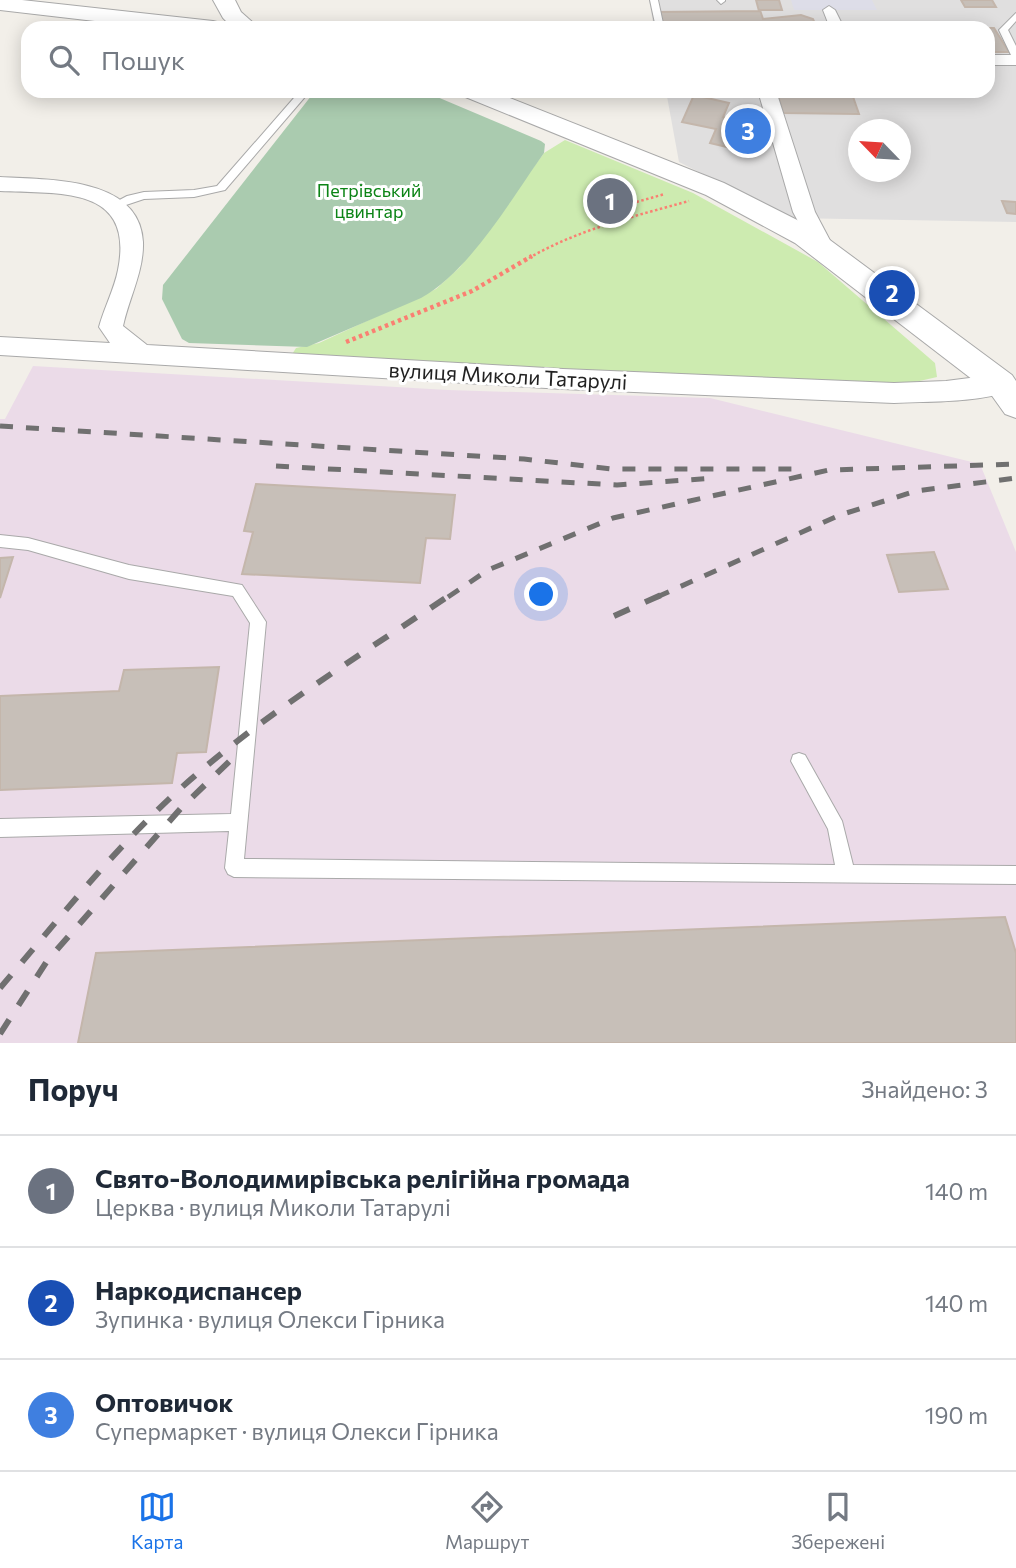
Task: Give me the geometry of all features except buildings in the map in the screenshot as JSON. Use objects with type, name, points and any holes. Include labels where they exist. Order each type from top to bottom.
[{"type":"street","points":[[224,0],[228,12],[238,21]]},
{"type":"street","points":[[0,4],[151,21]]},
{"type":"street","points":[[829,10],[834,21]]},
{"type":"street","points":[[995,60],[1016,60]]},
{"type":"street","points":[[488,98],[715,189],[823,248],[1011,391]]},
{"type":"street","points":[[769,98],[804,212],[823,248]]},
{"type":"street","points":[[0,184],[94,194],[117,204],[128,221],[132,246],[129,270],[114,310],[111,327],[120,339],[144,356]]},
{"type":"street","name":"вулиця Миколи Татарулі","points":[[0,346],[577,379],[894,393],[1011,391]]},
{"type":"lane","points":[[654,0],[658,21]]},
{"type":"lane","points":[[1016,16],[1003,30],[1016,55]]},
{"type":"lane","points":[[117,204],[133,196],[152,192],[205,193],[221,188],[299,98]]},
{"type":"lane","points":[[0,541],[27,544],[129,572],[237,590],[258,622],[234,869],[1016,875]]},
{"type":"lane","points":[[799,761],[836,827],[846,874]]},
{"type":"lane","points":[[0,828],[239,822]]},
{"type":"path","points":[[337,346],[472,291],[551,244],[628,218],[680,206],[715,189]]},
{"type":"shaded area","points":[[649,0],[1016,0],[1016,222],[790,218],[679,162],[667,98],[995,98],[995,21],[653,21]]},
{"type":"shaded area","points":[[791,0],[872,0],[877,10],[794,10]]},
{"type":"shaded area","points":[[33,366],[448,390],[710,398],[980,464],[1016,552],[1016,1043],[0,1043],[0,419],[5,419]]},
{"type":"green space","name":"Петрівський цвинтар","points":[[310,98],[440,98],[545,144],[544,153],[504,212],[473,252],[439,286],[421,298],[307,347],[189,343],[182,339],[162,299],[163,285]]},
{"type":"green space","points":[[565,140],[693,193],[818,262],[935,363],[937,377],[911,383],[294,360],[291,356],[296,348],[319,343],[436,289],[460,267],[544,153]]},
{"type":"railway","points":[[0,426],[524,459],[612,469],[801,469]]},
{"type":"railway","points":[[448,597],[488,570],[613,518],[829,470],[1016,464]]},
{"type":"railway","points":[[276,466],[617,485],[714,478]]},
{"type":"railway","points":[[657,597],[840,515],[916,491],[1016,478]]},
{"type":"railway","points":[[0,988],[115,854],[190,780],[284,706],[450,595]]},
{"type":"railway","points":[[614,616],[661,595]]},
{"type":"railway","points":[[0,1034],[47,961],[181,808],[235,756]]},
{"type":"place","name":"Оптовичок","points":[[748,131]]},
{"type":"place","name":"Свято-Володимирівська релігійна громада","points":[[610,201]]},
{"type":"place","name":"Наркодиспансер","points":[[892,293]]}]
